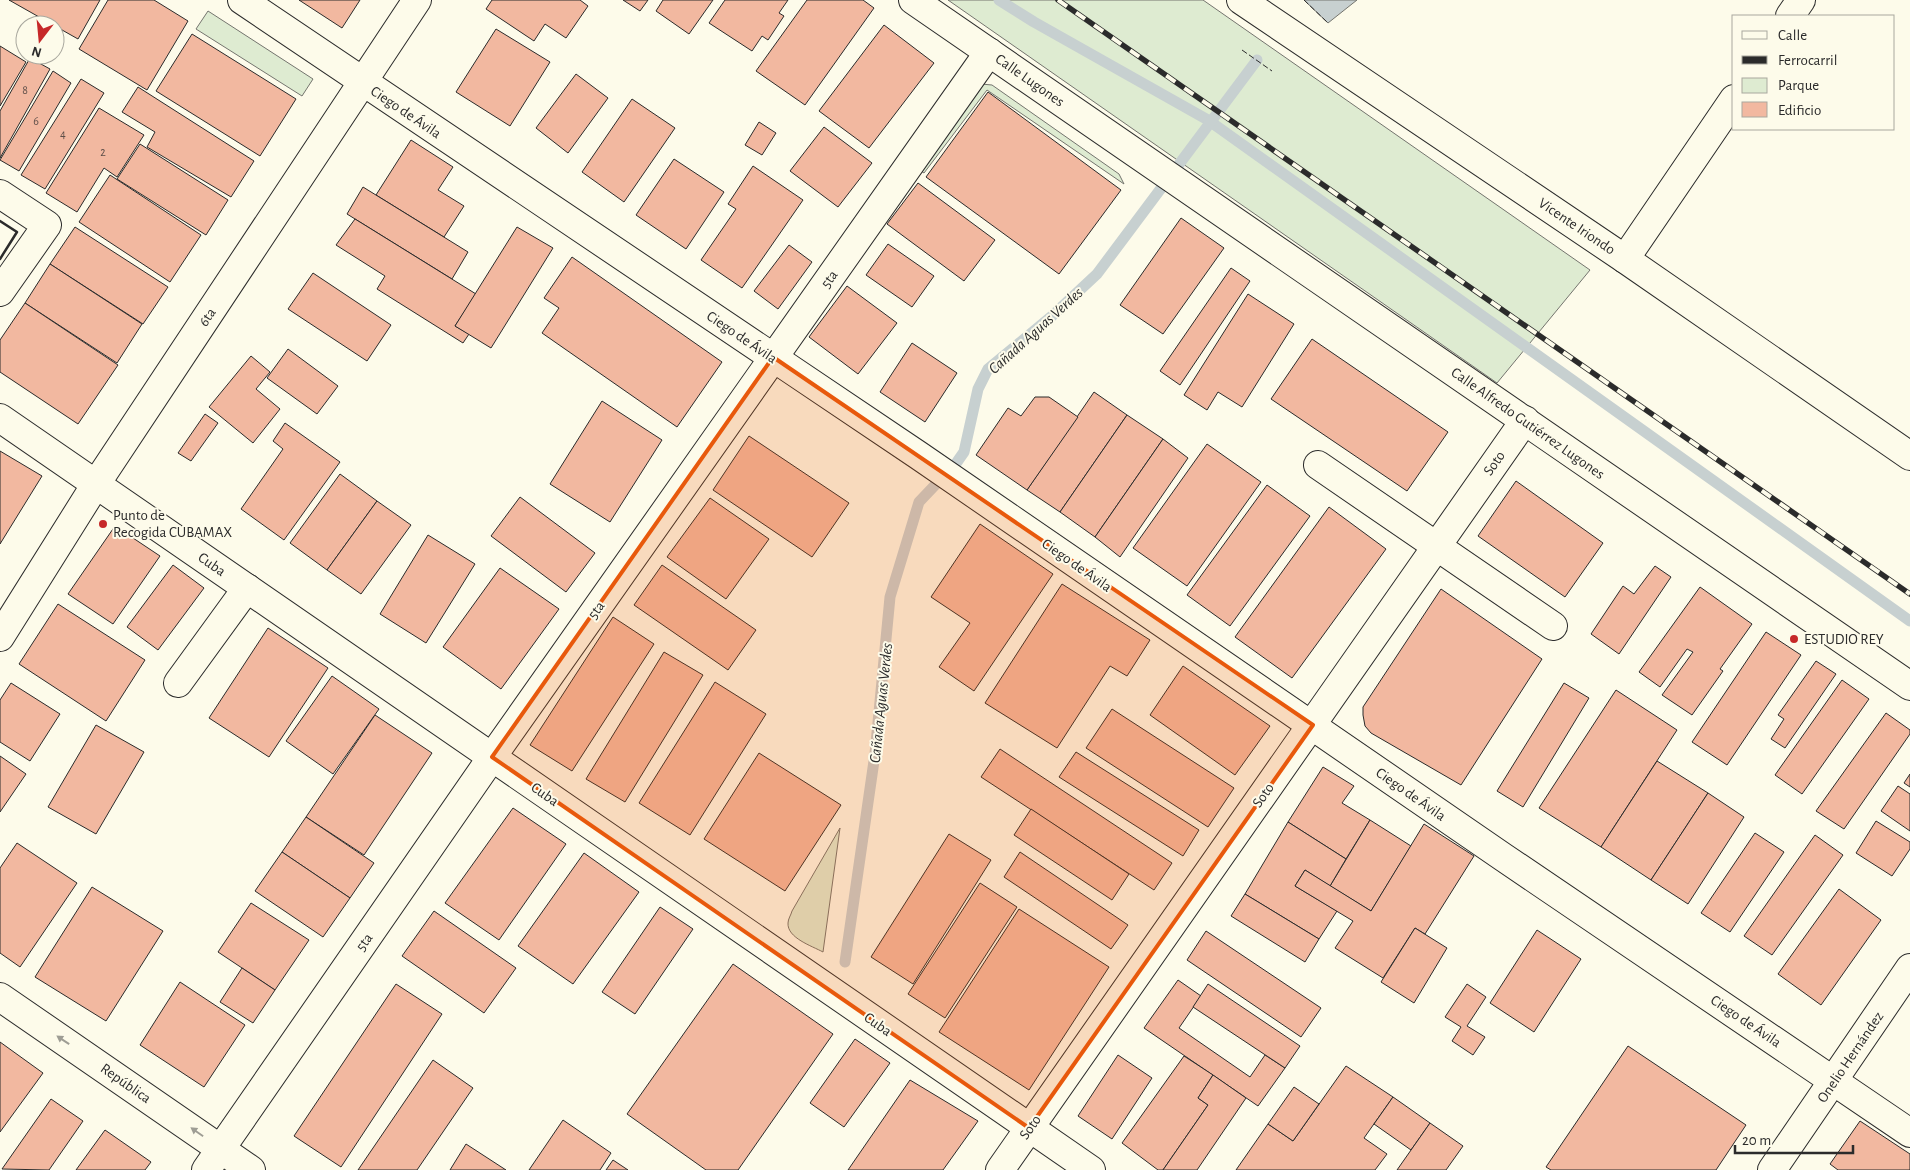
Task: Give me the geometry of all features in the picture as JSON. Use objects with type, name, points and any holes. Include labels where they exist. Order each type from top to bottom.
[{"type":"street","name":"Ciego de Ávila","points":[[242,0],[964,486],[1511,863],[1910,1133]]},
{"type":"street","name":"6ta","points":[[0,637],[96,484],[417,0]]},
{"type":"street","name":"Calle Lugones","points":[[913,0],[1146,160]]},
{"type":"street","name":"Vicente Iriondo","points":[[1240,0],[1625,259],[1910,456]]},
{"type":"street","points":[[1791,15],[1801,0]]},
{"type":"street","name":"5ta","points":[[214,1160],[492,757],[989,52]]},
{"type":"street","points":[[1625,259],[1732,101]]},
{"type":"street","name":"Calle Alfredo Gutiérrez Lugones","points":[[1146,160],[1910,686]]},
{"type":"street","points":[[0,194],[47,225],[0,292]]},
{"type":"street","name":"Cuba","points":[[0,418],[1090,1170]]},
{"type":"street","name":"Soto","points":[[1000,1170],[1525,420]]},
{"type":"street","points":[[1318,465],[1553,626]]},
{"type":"street","points":[[178,684],[247,588]]},
{"type":"street","name":"Onelio Hernández","points":[[1772,1170],[1910,968]]},
{"type":"street","name":"República","points":[[0,998],[214,1160],[251,1170]]},
{"type":"highlighted area","points":[[773,357],[1313,725],[1029,1128],[492,757]]},
{"type":"green space","points":[[948,0],[1203,0],[1590,270],[1497,383]]},
{"type":"green space","points":[[208,11],[313,79],[302,96],[196,29]]},
{"type":"green space","points":[[981,84],[992,85],[1119,174],[1124,184],[987,90],[924,173],[918,169]]},
{"type":"green space","points":[[840,828],[823,952],[796,937],[789,928],[788,921]]},
{"type":"shaded area","points":[[1304,0],[1357,0],[1328,23]]},
{"type":"building","points":[[9,0],[100,0],[78,39],[65,32],[65,15],[36,15]]},
{"type":"building","points":[[108,0],[154,0],[188,21],[147,90],[79,49]]},
{"type":"building","points":[[299,0],[360,0],[342,28]]},
{"type":"building","points":[[492,0],[580,0],[588,6],[566,38],[545,24],[534,41],[486,9]]},
{"type":"building","points":[[623,0],[648,0],[640,11]]},
{"type":"building","points":[[663,0],[713,0],[689,34],[656,11]]},
{"type":"building","points":[[725,0],[788,0],[779,13],[784,16],[768,40],[762,36],[752,51],[709,23]]},
{"type":"building","points":[[807,0],[863,0],[874,8],[805,105],[756,71]]},
{"type":"building","points":[[884,25],[934,63],[869,148],[819,111]]},
{"type":"building","points":[[496,29],[550,62],[510,126],[456,92]]},
{"type":"building","points":[[192,34],[296,99],[260,156],[156,91]]},
{"type":"building","points":[[0,46],[15,55],[15,65],[24,65],[0,106]]},
{"type":"building","points":[[26,65],[43,65],[50,69],[0,158],[0,111]]},
{"type":"building","points":[[53,71],[71,83],[19,171],[0,160]]},
{"type":"building","points":[[576,74],[608,98],[568,153],[536,128]]},
{"type":"building","points":[[81,79],[104,93],[45,189],[21,175]]},
{"type":"building","points":[[138,87],[254,161],[231,197],[147,147],[155,132],[122,112]]},
{"type":"building","points":[[988,92],[1121,190],[1059,274],[926,177]]},
{"type":"building","points":[[632,99],[675,128],[624,202],[582,172]]},
{"type":"building","points":[[99,108],[144,135],[117,177],[104,168],[77,212],[46,193]]},
{"type":"building","points":[[759,122],[776,133],[762,155],[745,145]]},
{"type":"building","points":[[824,127],[872,163],[838,207],[790,171]]},
{"type":"building","points":[[411,140],[453,167],[438,190],[464,206],[444,237],[376,195]]},
{"type":"building","points":[[140,144],[228,200],[206,235],[117,179]]},
{"type":"building","points":[[674,159],[724,192],[686,249],[636,215]]},
{"type":"building","points":[[753,166],[803,200],[742,288],[701,260],[736,209],[728,204]]},
{"type":"building","points":[[110,175],[201,235],[170,282],[79,222]]},
{"type":"building","points":[[918,183],[995,240],[964,281],[887,224]]},
{"type":"building","points":[[363,187],[468,252],[452,279],[347,214]]},
{"type":"building","points":[[1181,218],[1224,248],[1163,334],[1120,305]]},
{"type":"building","points":[[355,219],[476,294],[455,326],[469,334],[463,343],[377,289],[385,276],[336,245]]},
{"type":"building","points":[[75,227],[168,287],[143,324],[50,264]]},
{"type":"building","points":[[517,227],[553,248],[491,348],[455,326]]},
{"type":"building","points":[[888,244],[934,276],[912,307],[866,275]]},
{"type":"building","points":[[789,245],[812,262],[778,309],[754,291]]},
{"type":"building","points":[[572,257],[722,362],[677,427],[542,333],[559,308],[544,298]]},
{"type":"building","points":[[50,264],[142,324],[117,363],[25,303]]},
{"type":"building","points":[[1231,268],[1250,281],[1180,385],[1160,371]]},
{"type":"building","points":[[313,273],[391,325],[367,361],[288,309]]},
{"type":"building","points":[[847,286],[897,323],[858,374],[809,337]]},
{"type":"building","points":[[1248,294],[1294,324],[1242,407],[1218,392],[1207,410],[1184,395]]},
{"type":"building","points":[[25,303],[118,365],[78,424],[0,372],[0,340]]},
{"type":"building","points":[[1312,339],[1448,432],[1407,491],[1271,399]]},
{"type":"building","points":[[912,343],[957,373],[925,422],[880,392]]},
{"type":"building","points":[[288,349],[338,386],[317,414],[267,378]]},
{"type":"building","points":[[251,356],[270,372],[256,389],[280,409],[253,443],[209,407]]},
{"type":"building","points":[[1094,392],[1127,415],[1060,512],[1027,490]]},
{"type":"building","points":[[1035,397],[1049,397],[1078,417],[1027,490],[976,455],[1008,408],[1021,416]]},
{"type":"building","points":[[602,401],[662,440],[610,522],[550,484]]},
{"type":"building","points":[[205,414],[218,423],[191,461],[178,453]]},
{"type":"building","points":[[1127,415],[1163,439],[1095,537],[1060,512]]},
{"type":"building","points":[[285,423],[340,462],[284,540],[241,509],[283,449],[273,441]]},
{"type":"building","points":[[749,436],[849,503],[812,557],[713,490]]},
{"type":"building","points":[[1163,439],[1188,458],[1120,557],[1095,537]]},
{"type":"building","points":[[1207,444],[1261,482],[1187,586],[1133,548]]},
{"type":"building","points":[[0,451],[42,476],[0,544]]},
{"type":"building","points":[[340,474],[377,501],[327,570],[290,543]]},
{"type":"building","points":[[1516,481],[1603,543],[1565,597],[1478,536]]},
{"type":"building","points":[[1267,485],[1310,516],[1230,626],[1187,595]]},
{"type":"building","points":[[520,497],[595,553],[566,592],[491,536]]},
{"type":"building","points":[[710,498],[769,539],[726,599],[667,557]]},
{"type":"building","points":[[377,501],[411,525],[361,594],[327,570]]},
{"type":"building","points":[[1329,507],[1386,549],[1292,678],[1235,637]]},
{"type":"building","points":[[980,524],[1053,574],[974,691],[939,667],[970,623],[931,597]]},
{"type":"building","points":[[115,526],[160,556],[113,624],[68,594]]},
{"type":"building","points":[[428,535],[475,564],[426,643],[380,614]]},
{"type":"building","points":[[173,565],[204,588],[158,650],[127,627]]},
{"type":"building","points":[[662,565],[756,630],[728,670],[634,605]]},
{"type":"building","points":[[1655,566],[1671,577],[1619,654],[1591,634],[1623,586],[1634,594]]},
{"type":"building","points":[[500,568],[559,609],[501,689],[443,647]]},
{"type":"building","points":[[1062,584],[1150,640],[1127,676],[1110,666],[1057,748],[985,703]]},
{"type":"building","points":[[1700,587],[1752,624],[1720,669],[1723,671],[1692,715],[1662,695],[1693,652],[1687,649],[1660,687],[1639,672]]},
{"type":"building","points":[[1441,589],[1542,659],[1461,785],[1371,733],[1365,726],[1363,715],[1363,707]]},
{"type":"building","points":[[58,604],[145,660],[106,721],[19,664]]},
{"type":"building","points":[[613,617],[654,644],[572,771],[530,745]]},
{"type":"building","points":[[268,628],[328,668],[269,757],[209,718]]},
{"type":"building","points":[[1766,632],[1801,655],[1727,765],[1692,742]]},
{"type":"building","points":[[664,652],[703,675],[625,802],[586,779]]},
{"type":"building","points":[[1816,661],[1836,674],[1785,748],[1771,739],[1784,719],[1778,715]]},
{"type":"building","points":[[1183,666],[1270,726],[1235,775],[1150,715]]},
{"type":"building","points":[[332,676],[379,709],[333,774],[286,741]]},
{"type":"building","points":[[1842,680],[1869,699],[1802,794],[1775,775]]},
{"type":"building","points":[[715,682],[766,714],[690,835],[639,803]]},
{"type":"building","points":[[11,683],[60,714],[30,761],[0,742],[0,700]]},
{"type":"building","points":[[1564,683],[1589,698],[1523,807],[1497,791]]},
{"type":"building","points":[[1616,690],[1677,730],[1601,847],[1539,808]]},
{"type":"building","points":[[1112,709],[1234,788],[1208,827],[1086,748]]},
{"type":"building","points":[[1886,713],[1910,730],[1910,734],[1844,829],[1816,811]]},
{"type":"building","points":[[375,715],[432,753],[364,855],[306,817]]},
{"type":"building","points":[[96,725],[144,752],[96,834],[48,807]]},
{"type":"building","points":[[1000,749],[1172,863],[1154,890],[981,777]]},
{"type":"building","points":[[1076,752],[1199,830],[1183,856],[1059,777]]},
{"type":"building","points":[[759,753],[841,805],[785,891],[704,839]]},
{"type":"building","points":[[0,756],[26,774],[0,812]]},
{"type":"building","points":[[1657,761],[1708,793],[1651,880],[1601,847]]},
{"type":"building","points":[[1323,767],[1354,786],[1342,803],[1370,820],[1346,859],[1288,822]]},
{"type":"building","points":[[1910,774],[1910,787],[1904,783]]},
{"type":"building","points":[[1898,786],[1910,794],[1910,831],[1881,811]]},
{"type":"building","points":[[1708,793],[1744,817],[1688,904],[1651,880]]},
{"type":"building","points":[[513,808],[566,844],[499,940],[445,903]]},
{"type":"building","points":[[1031,809],[1129,874],[1112,900],[1014,835]]},
{"type":"building","points":[[306,817],[374,863],[350,898],[282,852]]},
{"type":"building","points":[[1370,820],[1411,846],[1371,911],[1330,886]]},
{"type":"building","points":[[1876,821],[1910,842],[1910,849],[1892,876],[1856,853]]},
{"type":"building","points":[[1288,822],[1346,859],[1330,886],[1305,870],[1295,886],[1337,911],[1319,939],[1245,894]]},
{"type":"building","points":[[1424,824],[1474,856],[1425,934],[1415,928],[1383,978],[1335,948],[1353,921],[1295,886],[1305,870],[1371,911]]},
{"type":"building","points":[[1755,833],[1784,852],[1730,932],[1701,913]]},
{"type":"building","points":[[949,834],[991,860],[913,984],[871,957]]},
{"type":"building","points":[[1815,835],[1843,855],[1772,955],[1744,936]]},
{"type":"building","points":[[17,843],[77,883],[20,967],[0,953],[0,868]]},
{"type":"building","points":[[282,852],[350,898],[323,937],[255,891]]},
{"type":"building","points":[[1020,852],[1128,925],[1111,949],[1004,877]]},
{"type":"building","points":[[584,853],[639,892],[573,984],[518,946]]},
{"type":"building","points":[[980,883],[1017,907],[945,1018],[908,994]]},
{"type":"building","points":[[92,887],[163,931],[106,1021],[35,977]]},
{"type":"building","points":[[1839,889],[1881,920],[1821,1005],[1778,974]]},
{"type":"building","points":[[1245,894],[1319,939],[1305,962],[1231,916]]},
{"type":"building","points":[[251,903],[309,940],[275,990],[218,952]]},
{"type":"building","points":[[660,907],[693,929],[635,1014],[602,992]]},
{"type":"building","points":[[1019,909],[1109,967],[1029,1090],[939,1032]]},
{"type":"building","points":[[434,911],[516,968],[484,1013],[402,956]]},
{"type":"building","points":[[1415,928],[1447,948],[1414,1003],[1381,982]]},
{"type":"building","points":[[1537,930],[1581,959],[1534,1032],[1490,1003]]},
{"type":"building","points":[[1206,931],[1321,1008],[1301,1037],[1187,960]]},
{"type":"building","points":[[733,964],[833,1034],[738,1170],[706,1170],[627,1114]]},
{"type":"building","points":[[242,968],[275,990],[253,1023],[220,1002]]},
{"type":"building","points":[[1178,980],[1201,996],[1179,1028],[1250,1077],[1265,1055],[1285,1068],[1258,1106],[1144,1028]]},
{"type":"building","points":[[180,982],[245,1025],[204,1087],[140,1045]]},
{"type":"building","points":[[396,984],[442,1014],[341,1167],[294,1136]]},
{"type":"building","points":[[1208,984],[1300,1046],[1285,1068],[1193,1007]]},
{"type":"building","points":[[1467,984],[1486,997],[1467,1026],[1485,1037],[1473,1055],[1452,1041],[1461,1027],[1445,1017]]},
{"type":"building","points":[[855,1039],[890,1063],[844,1127],[810,1103]]},
{"type":"building","points":[[0,1042],[43,1073],[0,1132]]},
{"type":"building","points":[[1628,1046],[1746,1125],[1716,1170],[1551,1170],[1546,1167]]},
{"type":"building","points":[[1118,1055],[1152,1078],[1112,1139],[1078,1116]]},
{"type":"building","points":[[1184,1056],[1213,1075],[1198,1098],[1208,1105],[1163,1170],[1158,1170],[1122,1143]]},
{"type":"building","points":[[433,1060],[473,1088],[417,1170],[358,1170]]},
{"type":"building","points":[[1346,1066],[1393,1097],[1364,1138],[1387,1154],[1375,1170],[1236,1170],[1268,1124],[1293,1141]]},
{"type":"building","points":[[1213,1075],[1246,1098],[1197,1170],[1163,1170],[1208,1105],[1198,1098]]},
{"type":"building","points":[[910,1080],[978,1121],[943,1170],[848,1170]]},
{"type":"building","points":[[1294,1087],[1319,1104],[1293,1141],[1268,1124]]},
{"type":"building","points":[[1393,1097],[1430,1123],[1411,1150],[1374,1124]]},
{"type":"building","points":[[51,1099],[83,1121],[49,1170],[2,1169]]},
{"type":"building","points":[[563,1120],[611,1153],[600,1170],[529,1170]]},
{"type":"building","points":[[1860,1121],[1910,1154],[1910,1170],[1838,1170],[1830,1164]]},
{"type":"building","points":[[1430,1123],[1463,1146],[1446,1170],[1397,1170]]},
{"type":"building","points":[[105,1130],[151,1162],[145,1170],[76,1170]]},
{"type":"building","points":[[466,1144],[506,1170],[450,1170]]},
{"type":"building","points":[[613,1160],[628,1170],[606,1170]]},
{"type":"waterway","points":[[999,0],[1034,22],[1208,120],[1910,621]]},
{"type":"waterway","name":"Cañada Aguas Verdes","points":[[845,962],[875,754],[890,597],[919,502],[964,452],[978,389],[988,369],[1052,316],[1097,274],[1257,60]]},
{"type":"railway","points":[[1058,0],[1910,594]]},
{"type":"fence","points":[[1304,0],[1328,23]]},
{"type":"fence","points":[[1242,50],[1272,71]]},
{"type":"wall","points":[[0,221],[17,232],[0,259]]},
{"type":"place","name":"Punto de Recogida CUBAMAX","points":[[103,524]]},
{"type":"place","name":"ESTUDIO REY","points":[[1794,639]]}]
